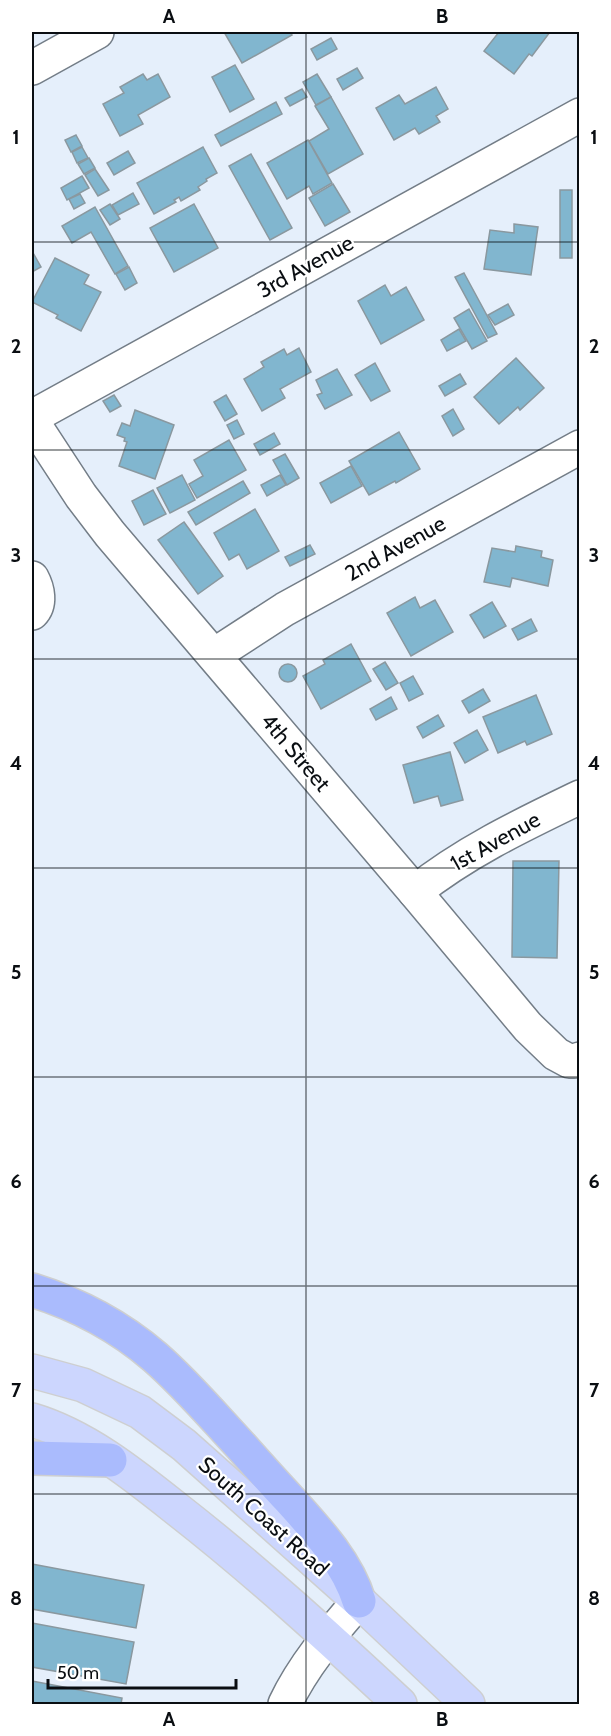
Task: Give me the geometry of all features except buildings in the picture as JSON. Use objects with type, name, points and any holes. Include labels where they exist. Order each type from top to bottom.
[{"type":"highway","points":[[32,1290],[74,1305],[110,1325],[154,1357],[184,1385],[309,1521],[343,1565],[359,1601]]},
{"type":"highway","points":[[32,1436],[80,1440]]},
{"type":"highway","points":[[32,1458],[110,1460]]},
{"type":"main road","name":"South Coast Road","points":[[32,1371],[83,1385],[140,1412],[184,1445],[359,1601],[468,1704]]},
{"type":"main road","points":[[32,1420],[80,1440],[156,1493],[229,1550],[400,1704]]},
{"type":"street","points":[[32,68],[97,32]]},
{"type":"street","name":"3rd Avenue","points":[[32,419],[579,115]]},
{"type":"street","name":"4th Street","points":[[32,419],[81,496],[110,534],[528,1027],[548,1048],[564,1059],[574,1061],[579,1059]]},
{"type":"street","name":"2nd Avenue","points":[[214,655],[285,609],[579,447]]},
{"type":"street","points":[[32,578],[37,591],[36,609],[32,613]]},
{"type":"street","name":"1st Avenue","points":[[415,892],[465,856],[579,797]]},
{"type":"street","points":[[285,1704],[292,1689],[327,1637],[359,1601]]}]
